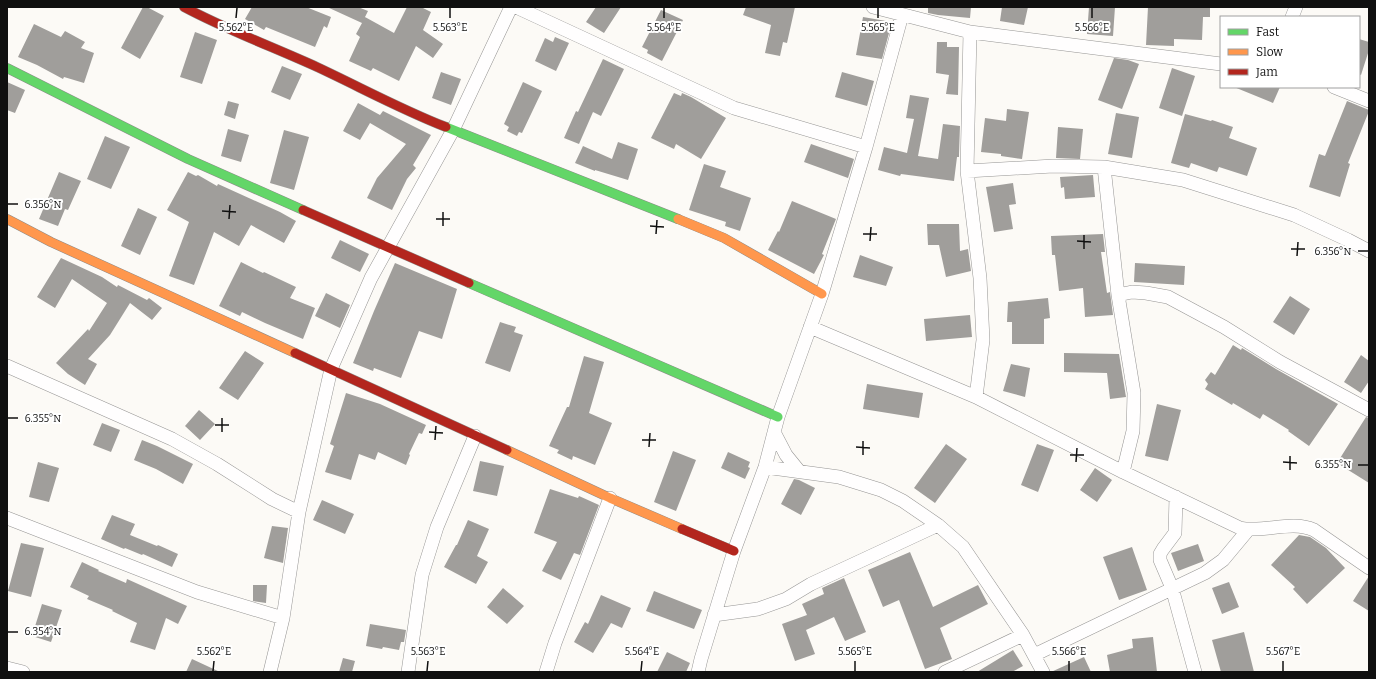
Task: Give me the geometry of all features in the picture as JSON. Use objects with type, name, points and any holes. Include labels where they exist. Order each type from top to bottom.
[{"type":"street","points":[[184,7],[203,17],[316,67],[420,118],[724,238],[822,294]]},
{"type":"street","points":[[270,672],[283,618],[299,512],[331,369],[371,278],[453,130],[511,7]]},
{"type":"street","points":[[516,7],[734,108],[866,147]]},
{"type":"street","points":[[877,8],[970,32],[1220,64]]},
{"type":"street","points":[[698,672],[734,551],[765,467],[778,417],[822,294],[866,147],[902,15]]},
{"type":"street","points":[[970,32],[967,171],[980,278],[983,340],[976,397]]},
{"type":"street","points":[[7,68],[188,159],[778,417]]},
{"type":"street","points":[[1336,88],[1369,101]]},
{"type":"street","points":[[967,171],[1053,166],[1104,167],[1183,180],[1294,215],[1369,251]]},
{"type":"street","points":[[1104,167],[1118,295],[1134,393],[1133,431],[1123,472]]},
{"type":"street","points":[[7,219],[51,242],[610,498],[734,551]]},
{"type":"street","points":[[1118,295],[1132,292],[1168,297],[1224,327],[1280,362],[1369,410]]},
{"type":"street","points":[[810,327],[976,397],[1123,472],[1240,528],[1248,530],[1300,526],[1307,527],[1314,530],[1369,568]]},
{"type":"street","points":[[7,366],[172,439],[217,464],[272,499],[299,512]]},
{"type":"street","points":[[774,432],[786,455],[799,471]]},
{"type":"street","points":[[408,672],[422,575],[437,527],[475,436]]},
{"type":"street","points":[[765,467],[839,477],[881,490],[903,501],[938,525],[963,547],[1023,635],[1043,672]]},
{"type":"street","points":[[546,672],[555,643],[610,498]]},
{"type":"street","points":[[1176,498],[1175,533],[1160,554],[1160,560],[1172,588],[1195,672]]},
{"type":"street","points":[[7,518],[197,592],[283,618]]},
{"type":"street","points":[[714,615],[758,609],[786,599],[818,581],[938,525]]},
{"type":"street","points":[[1034,655],[1205,573],[1223,560],[1248,530]]},
{"type":"street","points":[[946,672],[1023,635]]},
{"type":"street","points":[[7,668],[23,672]]},
{"type":"building","points":[[143,7],[147,7],[164,16],[140,59],[121,48]]},
{"type":"building","points":[[252,7],[306,7],[331,17],[327,28],[324,26],[315,47],[266,27],[264,30],[245,19]]},
{"type":"building","points":[[327,7],[358,7],[368,11],[365,17],[394,33],[407,7],[421,7],[431,12],[423,30],[443,44],[433,58],[416,46],[399,81],[373,68],[371,71],[349,61],[360,37],[356,34],[362,23]]},
{"type":"building","points":[[596,7],[621,7],[604,33],[586,22]]},
{"type":"building","points":[[746,7],[795,7],[787,43],[783,42],[780,56],[765,53],[771,25],[743,15]]},
{"type":"building","points":[[928,7],[971,7],[970,18],[928,13]]},
{"type":"building","points":[[1002,7],[1028,7],[1024,25],[1000,21]]},
{"type":"building","points":[[1089,7],[1115,7],[1113,36],[1087,34]]},
{"type":"building","points":[[1148,7],[1210,7],[1210,17],[1203,17],[1202,40],[1174,39],[1174,46],[1146,45]]},
{"type":"building","points":[[661,10],[683,20],[662,61],[647,53],[648,50],[642,47]]},
{"type":"building","points":[[863,17],[892,22],[882,59],[856,55]]},
{"type":"building","points":[[34,24],[61,37],[65,31],[85,42],[81,48],[94,53],[84,83],[64,77],[63,79],[18,57]]},
{"type":"building","points":[[195,32],[217,40],[202,84],[180,77]]},
{"type":"building","points":[[555,37],[569,43],[556,71],[535,61],[545,38],[553,42]]},
{"type":"building","points":[[1360,39],[1369,42],[1369,50],[1361,75]]},
{"type":"building","points":[[937,42],[947,42],[947,47],[959,47],[958,95],[946,94],[949,75],[936,73]]},
{"type":"building","points":[[1114,58],[1128,60],[1139,64],[1122,109],[1098,100]]},
{"type":"building","points":[[603,59],[624,69],[601,116],[593,112],[579,144],[564,138]]},
{"type":"building","points":[[282,66],[302,74],[290,100],[271,92]]},
{"type":"building","points":[[1172,68],[1195,76],[1182,116],[1159,108]]},
{"type":"building","points":[[441,72],[461,79],[451,105],[432,98]]},
{"type":"building","points":[[842,72],[874,81],[867,106],[835,97]]},
{"type":"building","points":[[7,82],[25,90],[15,113],[7,110]]},
{"type":"building","points":[[523,82],[542,91],[522,133],[519,132],[517,136],[507,131],[509,127],[504,124]]},
{"type":"building","points":[[1236,88],[1280,88],[1273,103]]},
{"type":"building","points":[[674,93],[681,96],[682,93],[691,97],[726,118],[701,159],[676,144],[674,149],[651,138]]},
{"type":"building","points":[[910,95],[929,98],[918,156],[938,159],[943,124],[960,126],[959,157],[957,157],[954,181],[901,174],[900,176],[878,170],[884,147],[907,153],[914,119],[906,118]]},
{"type":"building","points":[[228,101],[239,104],[235,119],[224,115]]},
{"type":"building","points":[[1347,101],[1369,111],[1348,163],[1350,164],[1340,197],[1309,187],[1319,154],[1325,156]]},
{"type":"building","points":[[358,103],[380,115],[383,111],[431,135],[413,165],[416,168],[407,179],[392,210],[367,198],[377,178],[406,144],[370,123],[360,140],[343,131]]},
{"type":"building","points":[[1007,109],[1029,112],[1022,159],[1001,156],[1001,154],[981,152],[985,118],[1006,121]]},
{"type":"building","points":[[1116,113],[1139,117],[1132,158],[1108,154]]},
{"type":"building","points":[[1185,114],[1212,120],[1233,127],[1229,138],[1257,148],[1247,176],[1219,167],[1217,172],[1191,163],[1189,168],[1171,163]]},
{"type":"building","points":[[1058,127],[1083,129],[1080,159],[1056,158]]},
{"type":"building","points":[[228,129],[249,135],[241,162],[221,156]]},
{"type":"building","points":[[284,130],[309,137],[294,190],[270,183]]},
{"type":"building","points":[[105,136],[130,147],[111,189],[87,179]]},
{"type":"building","points":[[618,142],[638,149],[628,180],[595,171],[575,163],[583,146],[612,159]]},
{"type":"building","points":[[811,144],[854,159],[848,178],[804,162]]},
{"type":"building","points":[[704,164],[726,171],[720,187],[751,198],[740,231],[725,226],[726,222],[689,210]]},
{"type":"building","points":[[59,172],[81,181],[68,210],[65,209],[58,226],[39,219]]},
{"type":"building","points":[[188,172],[196,176],[198,175],[217,186],[218,184],[280,212],[296,221],[284,243],[251,225],[239,246],[214,232],[194,285],[169,276],[189,222],[167,210]]},
{"type":"building","points":[[1093,175],[1095,197],[1065,199],[1064,187],[1061,188],[1060,177]]},
{"type":"building","points":[[1013,183],[1016,204],[1009,205],[1013,229],[994,232],[986,187]]},
{"type":"building","points":[[792,201],[836,219],[822,254],[824,255],[814,274],[768,250],[778,231],[779,232]]},
{"type":"building","points":[[138,208],[157,217],[140,255],[121,246]]},
{"type":"building","points":[[927,224],[959,224],[960,251],[968,249],[971,271],[946,277],[939,245],[928,245]]},
{"type":"building","points":[[1103,234],[1105,252],[1101,252],[1107,293],[1110,292],[1113,315],[1085,317],[1083,288],[1059,291],[1055,255],[1052,255],[1051,236]]},
{"type":"building","points":[[340,240],[369,254],[360,272],[331,258]]},
{"type":"building","points":[[860,255],[893,267],[886,286],[853,277]]},
{"type":"building","points":[[61,258],[102,277],[117,287],[118,285],[147,300],[149,298],[162,308],[152,320],[130,303],[110,335],[88,359],[97,364],[85,385],[68,374],[56,363],[88,329],[89,331],[107,303],[72,279],[55,308],[37,297]]},
{"type":"building","points":[[241,262],[296,287],[290,298],[315,308],[303,339],[242,312],[240,316],[219,306]]},
{"type":"building","points":[[395,263],[457,289],[442,339],[419,331],[401,378],[374,368],[373,371],[353,363]]},
{"type":"building","points":[[1135,263],[1185,266],[1184,285],[1134,282]]},
{"type":"building","points":[[326,293],[350,305],[340,328],[315,316]]},
{"type":"building","points":[[1290,296],[1310,309],[1294,335],[1273,322]]},
{"type":"building","points":[[1048,298],[1050,318],[1044,319],[1044,344],[1012,344],[1012,322],[1007,322],[1008,302]]},
{"type":"building","points":[[970,315],[972,337],[926,341],[924,319]]},
{"type":"building","points":[[500,322],[516,327],[514,332],[523,335],[510,372],[485,363]]},
{"type":"building","points":[[1233,345],[1241,350],[1242,348],[1338,404],[1309,446],[1288,431],[1289,430],[1263,414],[1260,419],[1205,389],[1208,384],[1205,380],[1211,372],[1215,375]]},
{"type":"building","points":[[245,351],[264,363],[238,400],[219,388]]},
{"type":"building","points":[[1064,353],[1119,354],[1126,397],[1110,399],[1107,373],[1064,372]]},
{"type":"building","points":[[1361,355],[1369,361],[1369,381],[1361,393],[1344,382]]},
{"type":"building","points":[[584,356],[604,362],[589,413],[612,423],[595,465],[573,456],[572,460],[557,453],[559,450],[549,446],[567,407],[569,407]]},
{"type":"building","points":[[1011,364],[1030,368],[1025,397],[1003,391]]},
{"type":"building","points":[[867,384],[923,393],[919,418],[863,409]]},
{"type":"building","points":[[346,393],[380,404],[426,425],[422,434],[419,433],[409,454],[410,455],[406,465],[378,452],[375,460],[359,454],[351,480],[325,472],[334,446],[330,444]]},
{"type":"building","points":[[1157,404],[1181,410],[1168,461],[1145,456]]},
{"type":"building","points":[[199,410],[215,424],[200,440],[185,426]]},
{"type":"building","points":[[1366,417],[1369,418],[1369,483],[1337,463]]},
{"type":"building","points":[[102,423],[120,430],[111,452],[93,445]]},
{"type":"building","points":[[142,440],[193,464],[183,484],[156,469],[134,460]]},
{"type":"building","points":[[946,444],[967,459],[935,503],[914,488]]},
{"type":"building","points":[[1037,444],[1054,450],[1038,492],[1021,485]]},
{"type":"building","points":[[673,451],[696,460],[676,511],[654,502]]},
{"type":"building","points":[[728,452],[750,462],[748,467],[750,468],[745,479],[721,468]]},
{"type":"building","points":[[480,461],[504,466],[497,496],[473,491]]},
{"type":"building","points":[[38,462],[59,468],[49,502],[29,497]]},
{"type":"building","points":[[1095,468],[1112,480],[1097,502],[1080,490]]},
{"type":"building","points":[[794,479],[815,488],[801,515],[781,504]]},
{"type":"building","points":[[550,489],[578,498],[579,496],[599,505],[580,555],[574,553],[561,580],[542,571],[557,542],[534,533]]},
{"type":"building","points":[[322,500],[354,514],[345,534],[313,520]]},
{"type":"building","points":[[112,515],[135,524],[130,535],[178,554],[172,567],[143,554],[142,555],[125,548],[124,549],[101,539]]},
{"type":"building","points":[[468,520],[489,529],[477,556],[488,562],[476,584],[444,567],[457,545]]},
{"type":"building","points":[[272,526],[288,528],[283,563],[264,558]]},
{"type":"building","points":[[1299,535],[1310,537],[1326,548],[1345,568],[1307,604],[1293,589],[1295,587],[1271,565]]},
{"type":"building","points":[[21,543],[44,548],[31,597],[8,591]]},
{"type":"building","points":[[1198,544],[1204,561],[1178,571],[1171,553]]},
{"type":"building","points":[[1132,547],[1147,590],[1119,600],[1103,557]]},
{"type":"building","points":[[910,552],[933,607],[978,585],[988,604],[940,628],[952,659],[925,669],[899,600],[883,607],[868,570]]},
{"type":"building","points":[[82,562],[99,570],[98,571],[126,583],[127,579],[187,606],[178,624],[166,618],[155,650],[130,642],[137,623],[112,611],[113,610],[87,599],[89,596],[70,587]]},
{"type":"building","points":[[1369,576],[1369,611],[1353,601]]},
{"type":"building","points":[[844,578],[866,632],[845,641],[834,617],[806,630],[815,654],[795,661],[782,624],[807,615],[802,604],[824,594],[822,588]]},
{"type":"building","points":[[1229,582],[1239,607],[1222,614],[1212,588]]},
{"type":"building","points":[[253,585],[267,585],[266,603],[253,601]]},
{"type":"building","points":[[503,588],[524,606],[507,624],[487,607]]},
{"type":"building","points":[[654,591],[702,610],[694,629],[646,611]]},
{"type":"building","points":[[601,595],[631,608],[622,628],[611,623],[593,653],[574,642],[585,622],[588,624]]},
{"type":"building","points":[[42,604],[62,610],[51,642],[32,636]]},
{"type":"building","points":[[370,624],[406,630],[404,642],[401,642],[399,650],[366,646]]},
{"type":"building","points":[[1244,632],[1254,672],[1221,672],[1212,640]]},
{"type":"building","points":[[1153,637],[1157,672],[1110,672],[1107,655],[1133,648],[1132,639]]},
{"type":"building","points":[[1013,650],[1023,666],[1012,672],[977,672]]},
{"type":"building","points":[[667,652],[690,663],[686,672],[657,672]]},
{"type":"building","points":[[1084,657],[1091,672],[1051,672]]},
{"type":"building","points":[[343,658],[355,661],[352,672],[339,672]]},
{"type":"building","points":[[192,659],[220,672],[186,672]]},
{"type":"traffic: fast","points":[[7,68],[188,159],[303,210]]},
{"type":"traffic: fast","points":[[446,127],[678,219]]},
{"type":"traffic: fast","points":[[469,283],[778,417]]},
{"type":"traffic: slow","points":[[7,219],[51,242],[295,353]]},
{"type":"traffic: slow","points":[[678,219],[724,238],[822,294]]},
{"type":"traffic: slow","points":[[507,450],[610,498],[682,529]]},
{"type":"traffic: jam","points":[[184,7],[317,67],[397,106],[446,127]]},
{"type":"traffic: jam","points":[[303,210],[469,283]]},
{"type":"traffic: jam","points":[[295,353],[507,450]]},
{"type":"traffic: jam","points":[[682,529],[734,551]]}]
